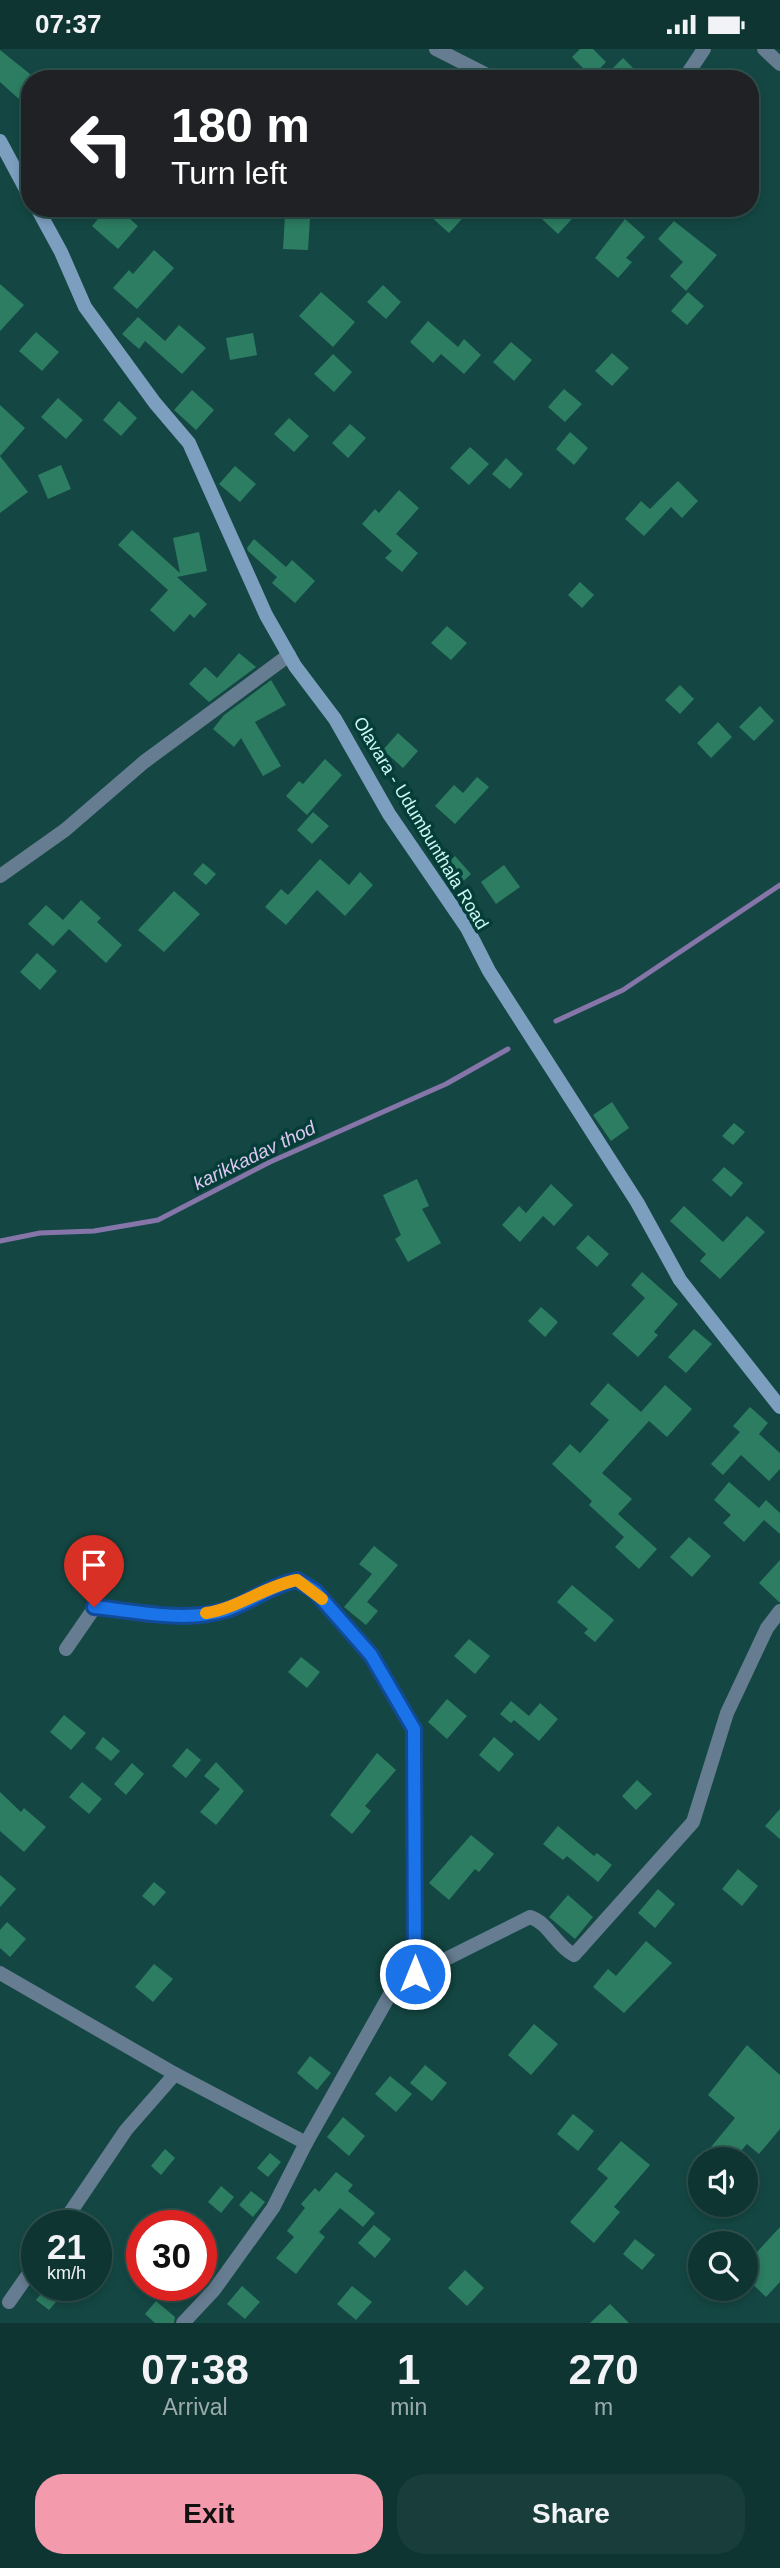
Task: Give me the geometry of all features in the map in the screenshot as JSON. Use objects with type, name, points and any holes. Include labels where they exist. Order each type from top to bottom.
[{"type":"main road","points":[[0,141],[21,180]]},
{"type":"main road","name":"Olavara - Udumbunthala Road","points":[[42,217],[61,252],[85,307],[155,403],[188,443],[266,615],[289,656],[342,730],[389,814],[467,928],[489,971],[637,1202],[680,1280],[780,1407]]},
{"type":"street","points":[[436,49],[477,70]]},
{"type":"street","points":[[690,70],[704,49]]},
{"type":"street","points":[[764,49],[780,64]]},
{"type":"street","points":[[0,876],[65,830],[144,762],[289,656]]},
{"type":"street","points":[[66,1649],[94,1607],[191,1616],[226,1610],[290,1581],[297,1580],[315,1591],[371,1655],[414,1729],[415,1974]]},
{"type":"street","points":[[183,2323],[214,2290],[273,2208],[306,2143],[393,1989],[415,1974],[530,1917],[538,1920],[564,1950],[574,1955],[693,1822],[727,1713],[767,1628],[780,1611]]},
{"type":"street","points":[[0,1973],[175,2074],[306,2143]]},
{"type":"street","points":[[72,2210],[126,2130],[175,2074]]},
{"type":"street","points":[[9,2302],[21,2285]]},
{"type":"building","points":[[580,49],[593,49],[606,62],[599,70],[585,70],[572,57]]},
{"type":"building","points":[[0,50],[25,70],[21,70],[21,97],[19,99],[0,82]]},
{"type":"building","points":[[623,58],[635,70],[611,70]]},
{"type":"building","points":[[100,217],[128,217],[138,226],[118,249],[92,226]]},
{"type":"building","points":[[285,217],[310,218],[308,250],[283,249]]},
{"type":"building","points":[[431,217],[464,217],[449,233]]},
{"type":"building","points":[[544,217],[574,217],[558,234],[542,219]]},
{"type":"building","points":[[625,219],[645,237],[626,258],[632,262],[618,278],[595,258]]},
{"type":"building","points":[[674,221],[717,255],[686,291],[670,276],[683,262],[658,239]]},
{"type":"building","points":[[154,250],[174,268],[137,309],[113,288],[129,270],[133,274]]},
{"type":"building","points":[[0,284],[24,305],[0,331]]},
{"type":"building","points":[[383,285],[401,302],[386,319],[367,302]]},
{"type":"building","points":[[321,292],[355,322],[333,347],[299,316]]},
{"type":"building","points":[[688,292],[704,306],[687,325],[671,311]]},
{"type":"building","points":[[138,317],[165,341],[179,325],[206,348],[182,374],[145,341],[139,349],[122,334]]},
{"type":"building","points":[[428,321],[458,347],[464,339],[481,355],[464,374],[441,354],[433,363],[410,342]]},
{"type":"building","points":[[36,332],[59,352],[42,371],[19,351]]},
{"type":"building","points":[[253,333],[257,355],[230,360],[226,338]]},
{"type":"building","points":[[511,342],[532,360],[514,381],[493,362]]},
{"type":"building","points":[[612,353],[629,368],[612,386],[595,371]]},
{"type":"building","points":[[333,354],[352,372],[334,392],[314,374]]},
{"type":"building","points":[[564,389],[582,404],[565,422],[548,407]]},
{"type":"building","points":[[192,390],[214,410],[196,430],[174,410]]},
{"type":"building","points":[[58,398],[83,420],[66,439],[41,417]]},
{"type":"building","points":[[119,401],[137,418],[121,436],[103,420]]},
{"type":"building","points":[[0,405],[25,428],[0,456]]},
{"type":"building","points":[[289,418],[309,436],[294,452],[274,434]]},
{"type":"building","points":[[350,424],[366,438],[348,458],[332,443]]},
{"type":"building","points":[[570,432],[588,448],[574,465],[556,449]]},
{"type":"building","points":[[470,447],[489,464],[469,485],[450,468]]},
{"type":"building","points":[[0,456],[28,492],[0,513]]},
{"type":"building","points":[[506,458],[523,474],[510,489],[492,474]]},
{"type":"building","points":[[61,465],[71,489],[48,499],[38,475]]},
{"type":"building","points":[[235,466],[256,484],[240,502],[219,484]]},
{"type":"building","points":[[678,481],[698,501],[682,518],[671,507],[644,536],[625,519],[641,501],[650,509]]},
{"type":"building","points":[[399,490],[419,508],[396,534],[418,553],[402,572],[385,558],[392,551],[362,524],[375,509],[379,513]]},
{"type":"building","points":[[132,530],[180,573],[173,538],[199,532],[207,571],[177,577],[207,604],[194,618],[190,614],[174,632],[150,610],[168,590],[118,545]]},
{"type":"building","points":[[254,539],[286,567],[292,560],[315,581],[295,603],[272,583],[277,577],[248,551],[247,548]]},
{"type":"building","points":[[580,582],[594,595],[582,608],[568,595]]},
{"type":"building","points":[[447,626],[467,643],[451,660],[431,643]]},
{"type":"building","points":[[239,653],[256,667],[209,702],[189,684],[205,667],[217,678]]},
{"type":"building","points":[[271,680],[286,705],[255,722],[281,766],[263,776],[241,738],[234,747],[213,729],[224,715]]},
{"type":"building","points":[[680,685],[694,699],[680,714],[665,700]]},
{"type":"building","points":[[760,706],[774,721],[754,741],[739,727]]},
{"type":"building","points":[[718,722],[732,737],[711,758],[697,743]]},
{"type":"building","points":[[398,733],[418,751],[403,768],[383,750]]},
{"type":"building","points":[[325,759],[342,775],[307,815],[286,796],[299,781],[303,784]]},
{"type":"building","points":[[477,777],[489,787],[455,824],[435,806],[454,785],[463,793]]},
{"type":"building","points":[[313,812],[329,826],[312,844],[297,830]]},
{"type":"building","points":[[455,856],[471,874],[453,891],[439,871]]},
{"type":"building","points":[[320,859],[349,885],[360,872],[373,885],[345,916],[317,890],[286,925],[265,907],[281,889],[288,895]]},
{"type":"building","points":[[203,863],[216,874],[206,885],[193,874]]},
{"type":"building","points":[[504,865],[520,887],[496,904],[481,882]]},
{"type":"building","points":[[174,891],[200,914],[164,952],[138,930]]},
{"type":"building","points":[[81,900],[101,918],[97,922],[122,945],[106,963],[69,929],[53,946],[28,924],[46,905],[63,920]]},
{"type":"building","points":[[37,953],[57,971],[40,990],[20,972]]},
{"type":"building","points":[[612,1102],[629,1128],[611,1141],[593,1115]]},
{"type":"building","points":[[734,1123],[745,1132],[733,1145],[722,1136]]},
{"type":"building","points":[[724,1167],[743,1183],[731,1197],[712,1180]]},
{"type":"building","points":[[417,1179],[429,1206],[422,1209],[441,1243],[408,1262],[395,1239],[401,1235],[383,1195]]},
{"type":"building","points":[[551,1184],[573,1205],[554,1226],[543,1216],[520,1242],[502,1225],[519,1206],[526,1213]]},
{"type":"building","points":[[684,1206],[723,1242],[747,1216],[765,1232],[720,1279],[700,1261],[706,1254],[670,1221]]},
{"type":"building","points":[[588,1235],[609,1254],[597,1267],[576,1248]]},
{"type":"building","points":[[642,1272],[678,1304],[654,1332],[658,1335],[638,1357],[612,1334],[645,1298],[631,1285]]},
{"type":"building","points":[[541,1307],[558,1322],[545,1337],[528,1321]]},
{"type":"building","points":[[694,1329],[712,1344],[686,1373],[668,1357]]},
{"type":"building","points":[[608,1383],[641,1412],[665,1385],[692,1409],[667,1437],[649,1421],[602,1473],[632,1499],[618,1514],[657,1549],[639,1569],[615,1547],[624,1537],[589,1505],[592,1501],[552,1464],[570,1444],[580,1453],[609,1420],[590,1404]]},
{"type":"building","points":[[750,1407],[768,1423],[759,1434],[780,1453],[780,1469],[769,1481],[741,1455],[723,1475],[711,1464],[740,1432],[733,1426]]},
{"type":"building","points":[[729,1482],[759,1508],[766,1500],[780,1513],[780,1534],[764,1520],[744,1542],[723,1523],[731,1515],[714,1500]]},
{"type":"building","points":[[689,1537],[711,1556],[692,1577],[670,1557]]},
{"type":"building","points":[[374,1546],[398,1565],[367,1602],[378,1611],[366,1625],[344,1607],[372,1574],[359,1564]]},
{"type":"building","points":[[780,1560],[780,1602],[779,1602],[759,1583]]},
{"type":"building","points":[[572,1585],[614,1620],[595,1642],[584,1633],[588,1629],[557,1602]]},
{"type":"building","points":[[469,1639],[490,1656],[475,1674],[454,1656]]},
{"type":"building","points":[[301,1657],[320,1672],[307,1688],[288,1672]]},
{"type":"building","points":[[447,1699],[467,1716],[447,1739],[428,1722]]},
{"type":"building","points":[[511,1701],[529,1716],[540,1703],[558,1719],[539,1741],[514,1720],[511,1723],[500,1714]]},
{"type":"building","points":[[64,1715],[86,1733],[71,1750],[50,1732]]},
{"type":"building","points":[[103,1737],[120,1751],[111,1761],[95,1748]]},
{"type":"building","points":[[494,1737],[514,1754],[499,1772],[479,1755]]},
{"type":"building","points":[[187,1748],[201,1760],[186,1778],[172,1766]]},
{"type":"building","points":[[377,1753],[396,1770],[365,1806],[371,1811],[352,1834],[330,1815]]},
{"type":"building","points":[[216,1762],[244,1791],[216,1825],[200,1812],[220,1789],[204,1776]]},
{"type":"building","points":[[132,1763],[144,1774],[126,1795],[114,1784]]},
{"type":"building","points":[[637,1780],[652,1794],[636,1810],[622,1796]]},
{"type":"building","points":[[82,1782],[102,1799],[89,1814],[69,1797]]},
{"type":"building","points":[[0,1792],[21,1812],[24,1808],[46,1827],[24,1852],[0,1831]]},
{"type":"building","points":[[780,1809],[780,1839],[765,1826]]},
{"type":"building","points":[[558,1826],[594,1856],[597,1853],[612,1865],[598,1882],[567,1856],[563,1860],[543,1844]]},
{"type":"building","points":[[471,1835],[494,1854],[479,1872],[475,1869],[449,1900],[429,1883]]},
{"type":"building","points":[[738,1869],[758,1886],[742,1906],[722,1889]]},
{"type":"building","points":[[0,1875],[16,1889],[0,1907]]},
{"type":"building","points":[[154,1882],[166,1892],[154,1906],[142,1896]]},
{"type":"building","points":[[658,1889],[675,1904],[655,1928],[638,1913]]},
{"type":"building","points":[[568,1895],[593,1917],[575,1939],[549,1917]]},
{"type":"building","points":[[7,1922],[26,1939],[10,1957],[0,1948],[0,1930]]},
{"type":"building","points":[[646,1941],[672,1963],[624,2013],[593,1987],[608,1969],[616,1976]]},
{"type":"building","points":[[154,1964],[173,1979],[153,2002],[135,1987]]},
{"type":"building","points":[[534,2024],[558,2044],[531,2075],[508,2055]]},
{"type":"building","points":[[747,2045],[780,2075],[780,2129],[759,2154],[758,2147],[747,2144],[744,2147],[711,2147],[735,2118],[708,2095]]},
{"type":"building","points":[[310,2056],[331,2073],[317,2090],[297,2073]]},
{"type":"building","points":[[425,2065],[447,2083],[432,2101],[410,2083]]},
{"type":"building","points":[[390,2076],[412,2094],[396,2112],[375,2094]]},
{"type":"building","points":[[573,2114],[594,2131],[578,2151],[557,2134]]},
{"type":"building","points":[[343,2117],[365,2136],[349,2156],[327,2137]]},
{"type":"building","points":[[621,2141],[650,2165],[614,2207],[620,2212],[594,2243],[570,2222],[608,2178],[597,2169]]},
{"type":"building","points":[[165,2149],[175,2158],[161,2175],[151,2166]]},
{"type":"building","points":[[270,2153],[281,2162],[268,2177],[257,2168]]},
{"type":"building","points":[[336,2172],[353,2185],[348,2191],[375,2213],[363,2227],[340,2208],[319,2232],[325,2237],[296,2274],[276,2258],[294,2237],[287,2231],[305,2208],[301,2204],[315,2188],[319,2192]]},
{"type":"building","points":[[221,2186],[234,2197],[221,2213],[208,2202]]},
{"type":"building","points":[[251,2191],[265,2202],[253,2217],[239,2205]]},
{"type":"building","points":[[374,2225],[391,2239],[375,2258],[358,2243]]},
{"type":"building","points":[[780,2227],[780,2282],[766,2297],[758,2289],[758,2251]]},
{"type":"building","points":[[635,2239],[655,2255],[642,2270],[623,2254]]},
{"type":"building","points":[[465,2270],[484,2288],[467,2306],[448,2288]]},
{"type":"building","points":[[242,2286],[260,2302],[245,2319],[227,2304]]},
{"type":"building","points":[[352,2286],[372,2302],[356,2320],[337,2304]]},
{"type":"building","points":[[37,2301],[57,2301],[49,2310]]},
{"type":"building","points":[[156,2301],[175,2317],[174,2323],[155,2323],[145,2314]]},
{"type":"building","points":[[610,2304],[629,2323],[590,2323]]},
{"type":"waterway","name":"karikkadav thod","points":[[556,1021],[623,990],[780,885]]},
{"type":"waterway","name":"karikkadav thod","points":[[0,1241],[40,1233],[94,1231],[158,1220],[270,1162],[446,1084],[508,1049]]},
{"type":"slow traffic","points":[[206,1613],[226,1610],[283,1582],[297,1580],[315,1591],[322,1599]]},
{"type":"route","points":[[94,1607],[191,1616],[226,1610],[283,1582],[297,1580],[315,1591],[371,1655],[414,1729],[415,1974]]}]
